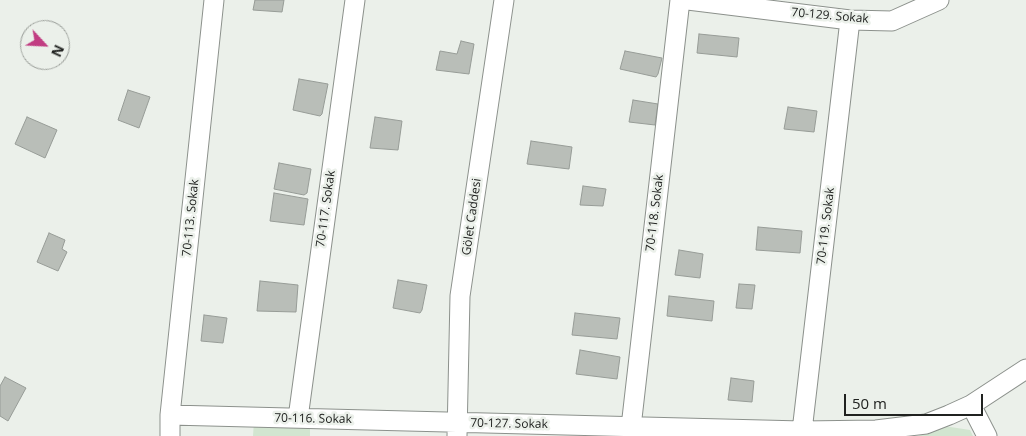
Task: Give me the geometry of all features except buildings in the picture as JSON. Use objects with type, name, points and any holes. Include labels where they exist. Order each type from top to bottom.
[{"type":"street","name":"70-113. Sokak","points":[[170,436],[170,415],[214,0]]},
{"type":"street","name":"70-117. Sokak","points":[[298,418],[355,0]]},
{"type":"street","name":"Gölet Caddesi","points":[[457,429],[460,296],[504,0]]},
{"type":"street","name":"70-118. Sokak","points":[[631,427],[680,0]]},
{"type":"street","name":"70-129. Sokak","points":[[688,0],[850,20],[892,21],[939,0]]},
{"type":"street","name":"70-119. Sokak","points":[[802,431],[850,20]]},
{"type":"street","name":"70-127. Sokak","points":[[457,429],[631,427],[802,431],[876,430],[926,424],[971,405],[1026,369]]},
{"type":"street","points":[[971,405],[987,436]]},
{"type":"street","name":"70-116. Sokak","points":[[170,415],[298,418],[457,429]]},
{"type":"green space","points":[[254,421],[310,422],[310,436],[253,436]]},
{"type":"green space","points":[[944,426],[970,430],[973,436],[918,436]]}]
